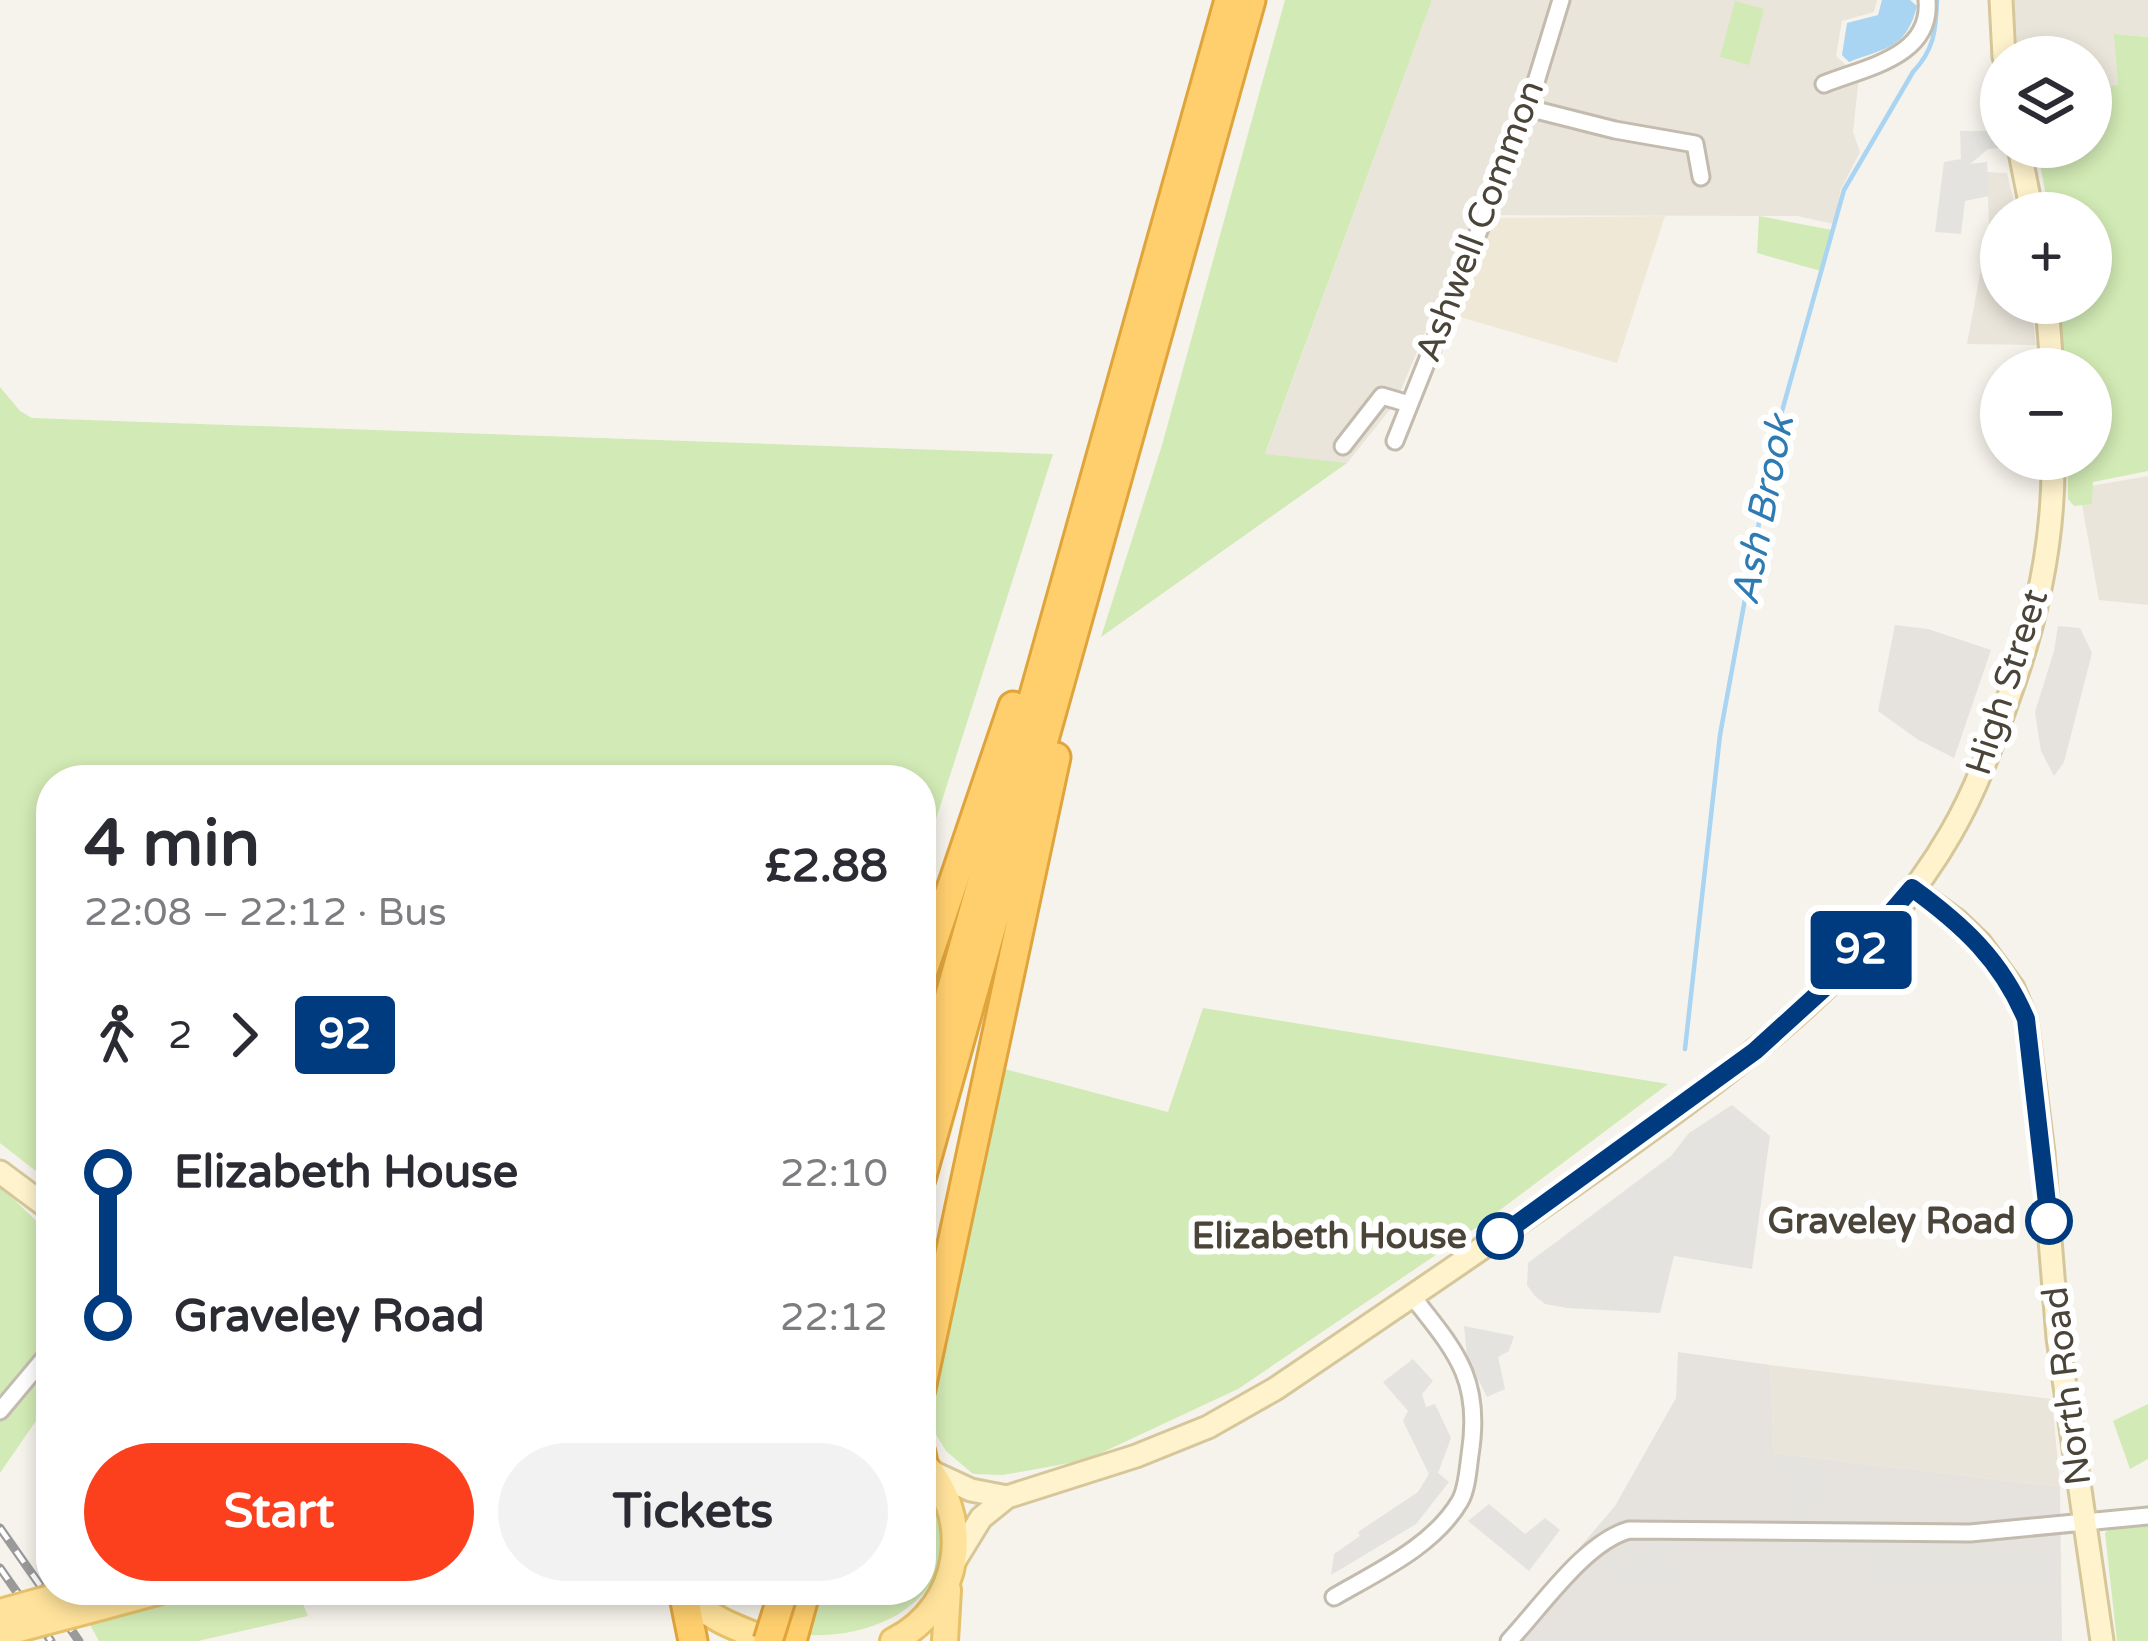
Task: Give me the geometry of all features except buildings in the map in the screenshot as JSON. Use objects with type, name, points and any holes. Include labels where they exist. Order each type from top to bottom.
[{"type":"highway","points":[[936,1044],[1229,0]]},
{"type":"highway","points":[[936,1126],[1252,0]]},
{"type":"highway","points":[[936,933],[1023,677],[1071,557]]},
{"type":"highway","points":[[936,1319],[1048,800],[1078,622]]},
{"type":"highway","points":[[685,1605],[693,1641]]},
{"type":"highway","points":[[769,1641],[787,1605]]},
{"type":"highway","points":[[792,1641],[793,1605]]},
{"type":"main road","points":[[2001,0],[2003,36]]},
{"type":"main road","name":"High Street","points":[[1912,888],[1950,836],[1981,776],[2021,664],[2040,588],[2051,480]]},
{"type":"main road","points":[[936,1599],[981,1518],[1007,1497],[1136,1456],[1208,1427],[1276,1389],[1658,1125],[1755,1051],[1832,981],[1912,888]]},
{"type":"main road","name":"North Road","points":[[1912,888],[1980,943],[2013,988],[2026,1019],[2058,1338],[2102,1641]]},
{"type":"main road","points":[[0,1172],[36,1199]]},
{"type":"main road","points":[[936,1469],[970,1490],[1007,1497]]},
{"type":"main road","points":[[936,1484],[953,1515],[956,1536],[945,1641]]},
{"type":"main road","points":[[0,1612],[36,1602]]},
{"type":"main road","points":[[0,1634],[109,1605]]},
{"type":"main road","points":[[695,1605],[769,1641]]},
{"type":"main road","points":[[893,1641],[925,1619],[933,1605]]},
{"type":"street","name":"Ashwell Common","points":[[1395,441],[1528,108],[1561,0]]},
{"type":"street","points":[[1824,84],[1911,48],[1922,35],[1927,0]]},
{"type":"street","points":[[1528,108],[1695,144],[1701,177]]},
{"type":"street","points":[[1343,446],[1382,396],[1408,404]]},
{"type":"street","points":[[1334,1597],[1400,1559],[1462,1498],[1476,1417],[1472,1388],[1446,1339],[1412,1296]]},
{"type":"street","points":[[0,1412],[36,1368]]},
{"type":"street","points":[[1510,1641],[1593,1549],[1629,1529],[1970,1533],[2148,1516]]},
{"type":"shaded area","points":[[1432,0],[1877,0],[1874,12],[1842,21],[1836,56],[1859,77],[1853,132],[1860,152],[1841,189],[1834,224],[1797,216],[1474,215],[1396,402],[1347,463],[1265,455]]},
{"type":"shaded area","points":[[2014,0],[2148,0],[2148,37],[2115,34],[2118,86],[2112,87],[2112,36],[2017,36]]},
{"type":"shaded area","points":[[1960,131],[1980,131],[1980,156],[1970,164],[1987,168],[1989,192],[1965,201],[1961,234],[1935,232],[1944,162],[1961,159]]},
{"type":"shaded area","points":[[1987,172],[2007,173],[2012,192],[1988,192]]},
{"type":"shaded area","points":[[1665,216],[1617,363],[1460,317],[1494,218]]},
{"type":"shaded area","points":[[1980,274],[1980,324],[2034,324],[2036,345],[1967,344]]},
{"type":"shaded area","points":[[2148,476],[2148,605],[2099,600],[2079,488]]},
{"type":"shaded area","points":[[1895,625],[1928,629],[1991,650],[1954,758],[1878,711]]},
{"type":"shaded area","points":[[2058,626],[2080,628],[2092,653],[2064,762],[2054,776],[2041,751],[2035,712]]},
{"type":"shaded area","points":[[1732,1105],[1770,1136],[1752,1269],[1674,1256],[1660,1313],[1567,1308],[1545,1304],[1535,1296],[1527,1285],[1528,1263],[1671,1156],[1689,1133]]},
{"type":"shaded area","points":[[1464,1326],[1514,1336],[1509,1351],[1498,1357],[1505,1389],[1487,1397],[1467,1357]]},
{"type":"shaded area","points":[[1678,1352],[1770,1365],[1774,1453],[2060,1487],[2062,1641],[1500,1641],[1615,1506],[1676,1398]]},
{"type":"shaded area","points":[[1413,1359],[1433,1381],[1422,1394],[1426,1407],[1435,1404],[1451,1438],[1438,1473],[1449,1482],[1416,1524],[1331,1575],[1334,1554],[1418,1492],[1429,1474],[1403,1421],[1408,1411],[1383,1382]]},
{"type":"shaded area","points":[[1770,1365],[2052,1399],[2060,1487],[1774,1453]]},
{"type":"shaded area","points":[[1772,1457],[1811,1458],[1811,1467],[1821,1468],[1820,1517],[1789,1516],[1789,1478],[1772,1477]]},
{"type":"shaded area","points":[[1489,1504],[1525,1534],[1545,1518],[1560,1530],[1529,1571],[1468,1521]]},
{"type":"shaded area","points":[[1643,1544],[1674,1545],[1674,1567],[1684,1567],[1683,1589],[1606,1587],[1606,1565],[1612,1565],[1612,1556],[1642,1557]]},
{"type":"shaded area","points":[[1872,1555],[2053,1556],[2053,1589],[1872,1587]]},
{"type":"green space","points":[[1285,0],[1432,0],[1265,454],[1347,463],[1101,637],[1162,445]]},
{"type":"green space","points":[[1735,1],[1764,9],[1749,65],[1720,57]]},
{"type":"green space","points":[[2114,34],[2148,37],[2148,471],[2112,478],[2112,348],[2063,348],[2061,324],[2112,324],[2112,192],[2045,192],[2041,168],[2112,168],[2112,86],[2118,85]]},
{"type":"green space","points":[[1759,216],[1832,230],[1821,271],[1757,253]]},
{"type":"green space","points":[[0,387],[32,418],[1053,454],[936,819],[936,765],[36,765],[36,1171],[0,1143]]},
{"type":"green space","points":[[2068,480],[2103,480],[2093,482],[2092,504],[2074,506],[2068,499]]},
{"type":"green space","points":[[1203,1008],[1668,1084],[1480,1225],[1238,1389],[1086,1460],[1003,1475],[973,1474],[946,1451],[936,1435],[936,1390],[1005,1069],[1168,1112]]},
{"type":"green space","points":[[0,1186],[36,1221],[36,1354],[0,1396]]},
{"type":"green space","points":[[36,1378],[36,1421],[0,1473],[0,1420]]},
{"type":"green space","points":[[2148,1404],[2148,1459],[2130,1469],[2113,1421]]},
{"type":"green space","points":[[936,1504],[944,1539],[936,1572]]},
{"type":"green space","points":[[2148,1525],[2148,1641],[2117,1641],[2105,1533],[2110,1528]]},
{"type":"green space","points":[[163,1605],[303,1605],[308,1616],[198,1641],[99,1641],[89,1623]]},
{"type":"green space","points":[[812,1605],[910,1605],[875,1625],[841,1634],[803,1635]]},
{"type":"water","points":[[1882,0],[1910,0],[1917,6],[1907,31],[1884,49],[1849,62],[1842,55],[1847,23],[1878,15]]},
{"type":"waterway","name":"Ash Brook","points":[[1685,1049],[1720,735],[1775,436],[1844,190],[1930,47],[1937,0]]},
{"type":"railway","points":[[0,1528],[36,1579]]},
{"type":"railway","points":[[0,1568],[51,1641]]},
{"type":"railway","points":[[54,1605],[79,1641]]},
{"type":"bus line","name":"92","points":[[1500,1236],[1658,1125],[1798,1015],[1867,944],[1912,888],[1980,943],[2013,988],[2026,1019],[2049,1221]]},
{"type":"place","name":"Graveley Road","points":[[2049,1221]]},
{"type":"place","name":"Elizabeth House","points":[[1500,1236]]}]
